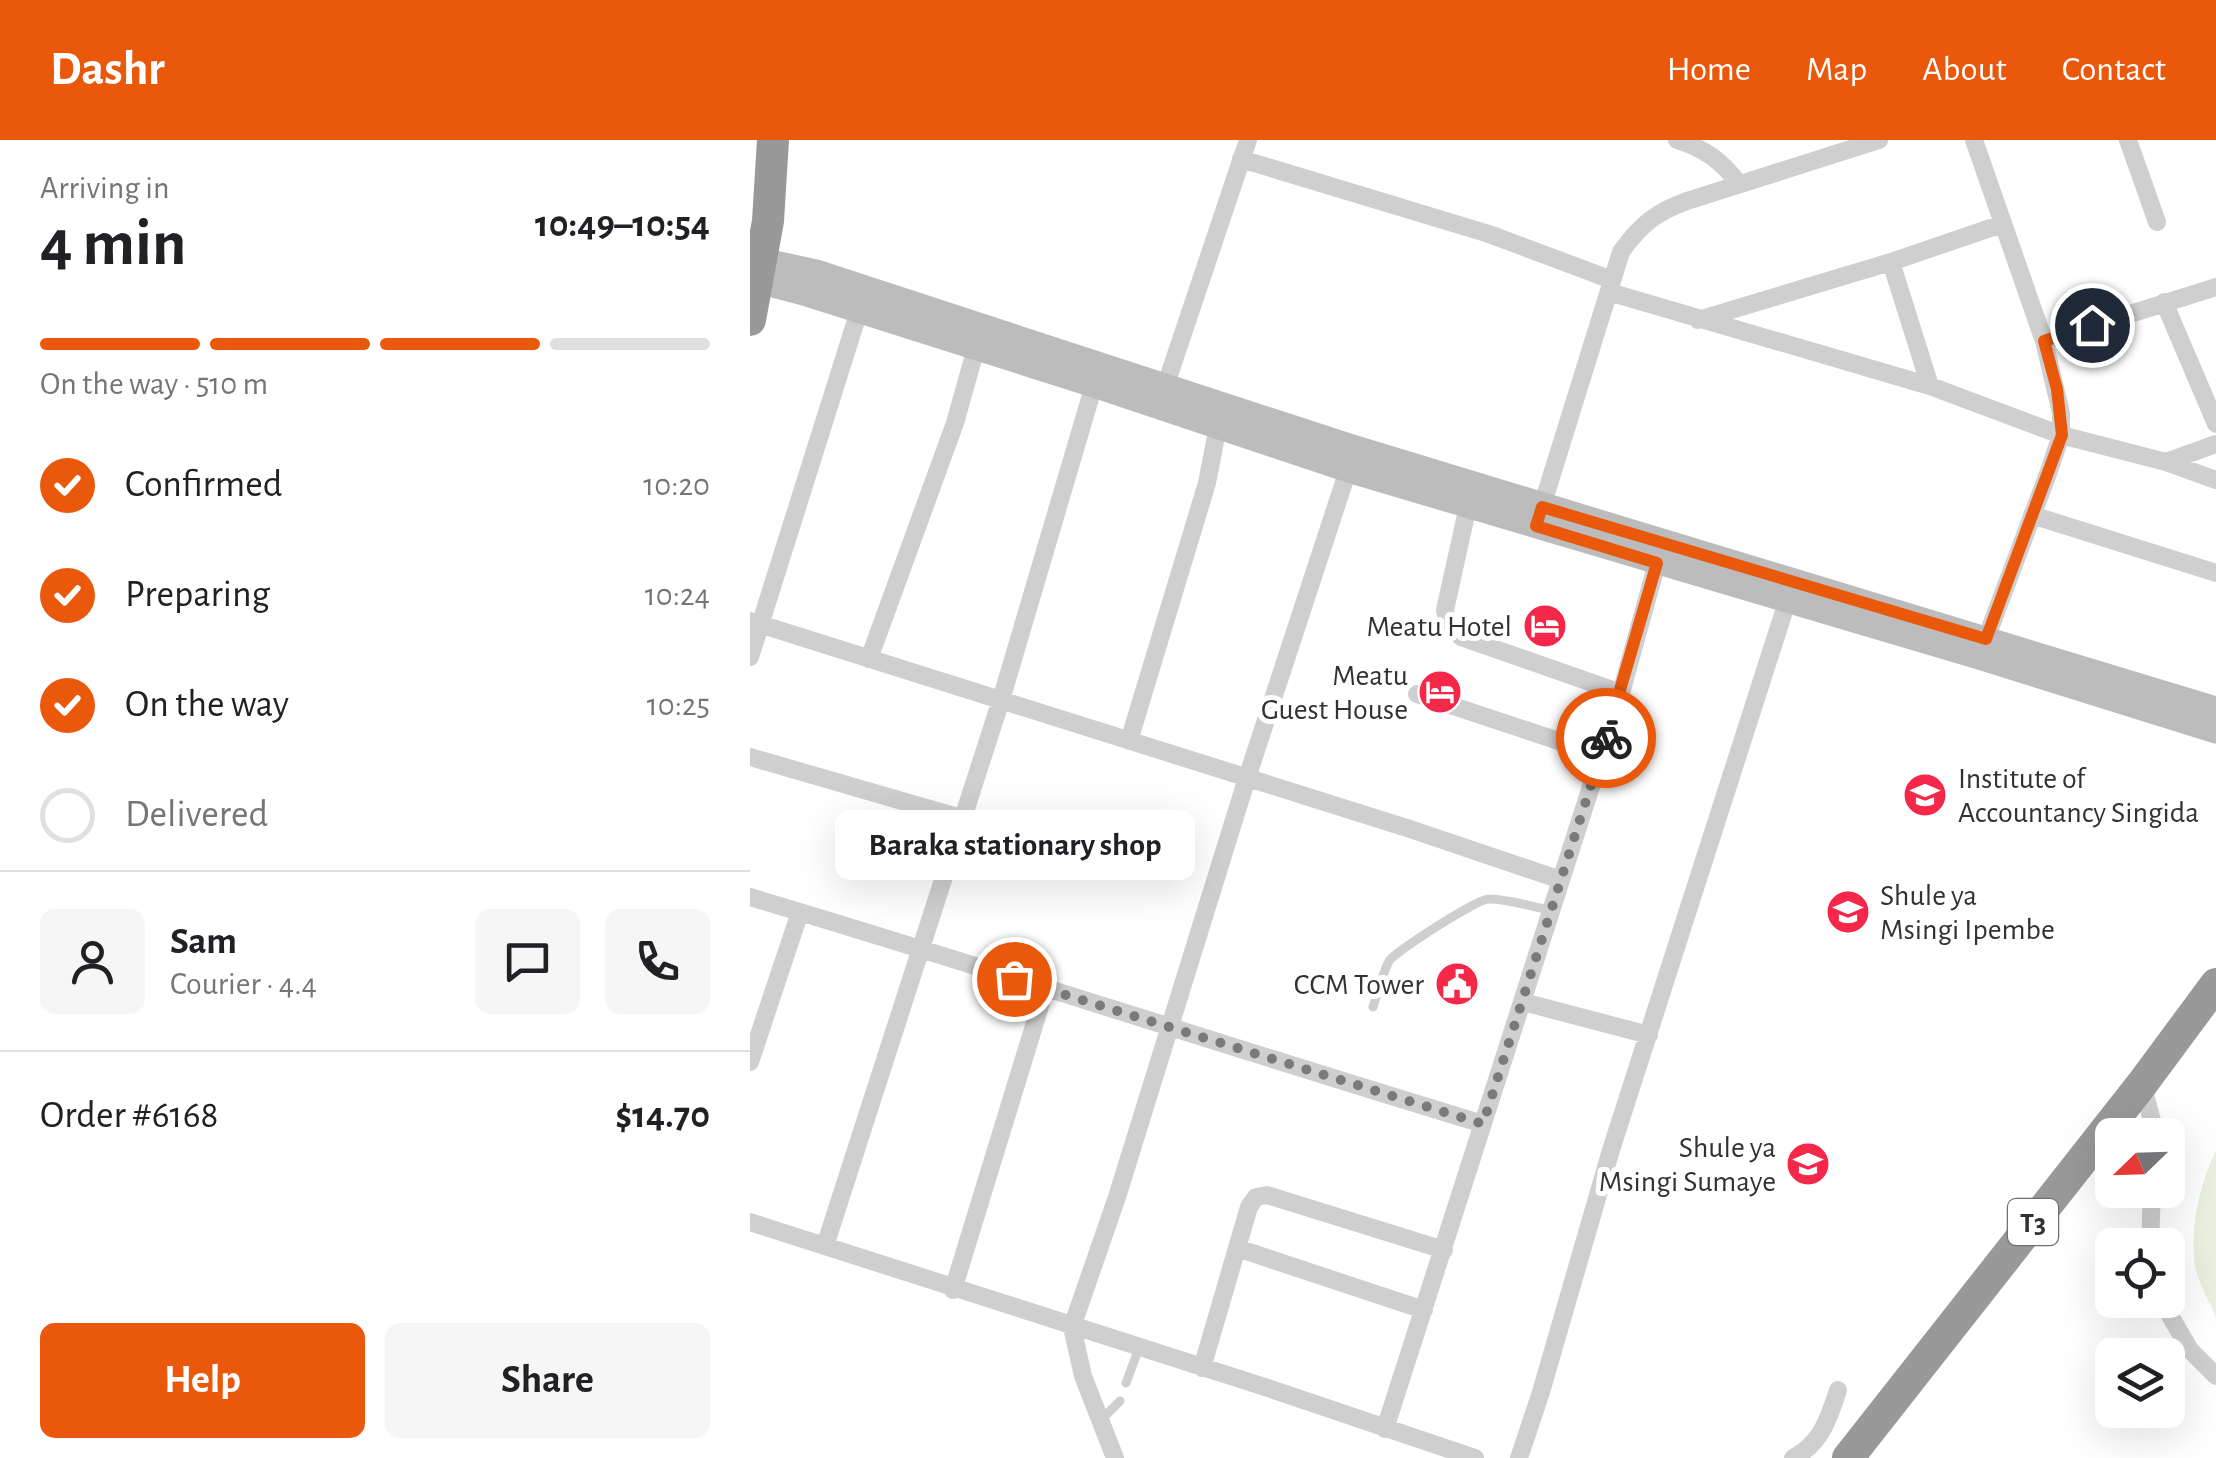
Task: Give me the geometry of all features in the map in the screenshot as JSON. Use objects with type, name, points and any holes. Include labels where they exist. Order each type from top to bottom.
[{"type":"highway","points":[[750,320],[755,271],[768,221],[773,140]]},
{"type":"highway","name":"T3","points":[[1848,1458],[2216,984]]},
{"type":"main road","points":[[755,271],[859,311],[1094,385],[1162,396],[1476,483],[1539,516],[1657,563],[1787,602],[2216,709]]},
{"type":"main road","points":[[755,271],[816,272],[1099,367],[1218,426],[1348,470],[1468,506],[1539,516],[1983,648],[2216,731]]},
{"type":"street","points":[[1162,396],[1248,140]]},
{"type":"street","points":[[1676,140],[1708,152],[1724,164],[1739,184]]},
{"type":"street","points":[[1539,516],[1622,252],[1638,227],[1661,210],[1879,140]]},
{"type":"street","points":[[1974,140],[2044,341],[2059,401],[2062,435],[1983,648]]},
{"type":"street","points":[[2128,140],[2156,222]]},
{"type":"street","points":[[1241,160],[1488,234],[1698,320],[1930,386],[2062,435],[2166,462],[2216,480]]},
{"type":"street","points":[[1698,320],[2002,224]]},
{"type":"street","points":[[1891,262],[1930,386]]},
{"type":"street","points":[[2044,341],[2216,287]]},
{"type":"street","points":[[2164,302],[2216,424]]},
{"type":"street","points":[[750,657],[756,623],[859,311]]},
{"type":"street","points":[[869,659],[955,423],[976,348]]},
{"type":"street","points":[[825,1246],[1001,700],[1094,385]]},
{"type":"street","points":[[1129,740],[1207,483],[1218,426]]},
{"type":"street","points":[[2166,462],[2216,444]]},
{"type":"street","points":[[1114,1458],[1083,1376],[1072,1327],[1348,470]]},
{"type":"street","points":[[1468,506],[1445,610],[1452,630],[1461,637],[1621,693]]},
{"type":"street","points":[[2032,516],[2216,572]]},
{"type":"street","points":[[1385,1430],[1621,693],[1657,563]]},
{"type":"street","points":[[1519,1458],[1574,1271],[1787,602]]},
{"type":"street","points":[[756,623],[1561,880]]},
{"type":"street","points":[[1418,694],[1601,755]]},
{"type":"street","points":[[750,757],[962,818]]},
{"type":"street","points":[[750,897],[1483,1124]]},
{"type":"street","points":[[750,1062],[800,912]]},
{"type":"street","points":[[953,1290],[1045,990]]},
{"type":"street","points":[[1523,1002],[1649,1035]]},
{"type":"street","points":[[2142,1084],[2151,1118]]},
{"type":"street","points":[[1202,1368],[1249,1207],[1256,1197],[1266,1195],[1444,1250]]},
{"type":"street","points":[[750,1222],[1475,1458]]},
{"type":"street","points":[[1237,1248],[1424,1310]]},
{"type":"street","points":[[2171,1318],[2190,1350],[2216,1376]]},
{"type":"street","points":[[1793,1458],[1821,1435],[1838,1390]]},
{"type":"lane","points":[[1373,1006],[1390,960],[1402,947],[1431,933],[1472,903],[1486,898],[1552,910]]},
{"type":"lane","points":[[1126,1383],[1139,1348]]},
{"type":"lane","points":[[1099,1422],[1120,1401]]},
{"type":"green space","points":[[2216,1150],[2216,1317],[2196,1272],[2194,1236],[2201,1192]]},
{"type":"way so far","points":[[1014,979],[1483,1124],[1606,738]]},
{"type":"place","name":"Meatu Hotel","points":[[1545,626]]},
{"type":"place","name":"Meatu Guest House","points":[[1440,692]]},
{"type":"place","name":"Institute of Accountancy Singida","points":[[1925,795]]},
{"type":"place","name":"Shule ya Msingi Ipembe","points":[[1848,912]]},
{"type":"place","name":"Baraka stationary shop","points":[[1014,979]]},
{"type":"place","name":"CCM Tower","points":[[1457,984]]},
{"type":"place","name":"Shule ya Msingi Sumaye","points":[[1808,1164]]},
{"type":"route","points":[[1606,738],[1657,563],[1536,526],[1542,507],[1986,639],[2062,435],[2057,389],[2044,341],[2092,325]]}]
